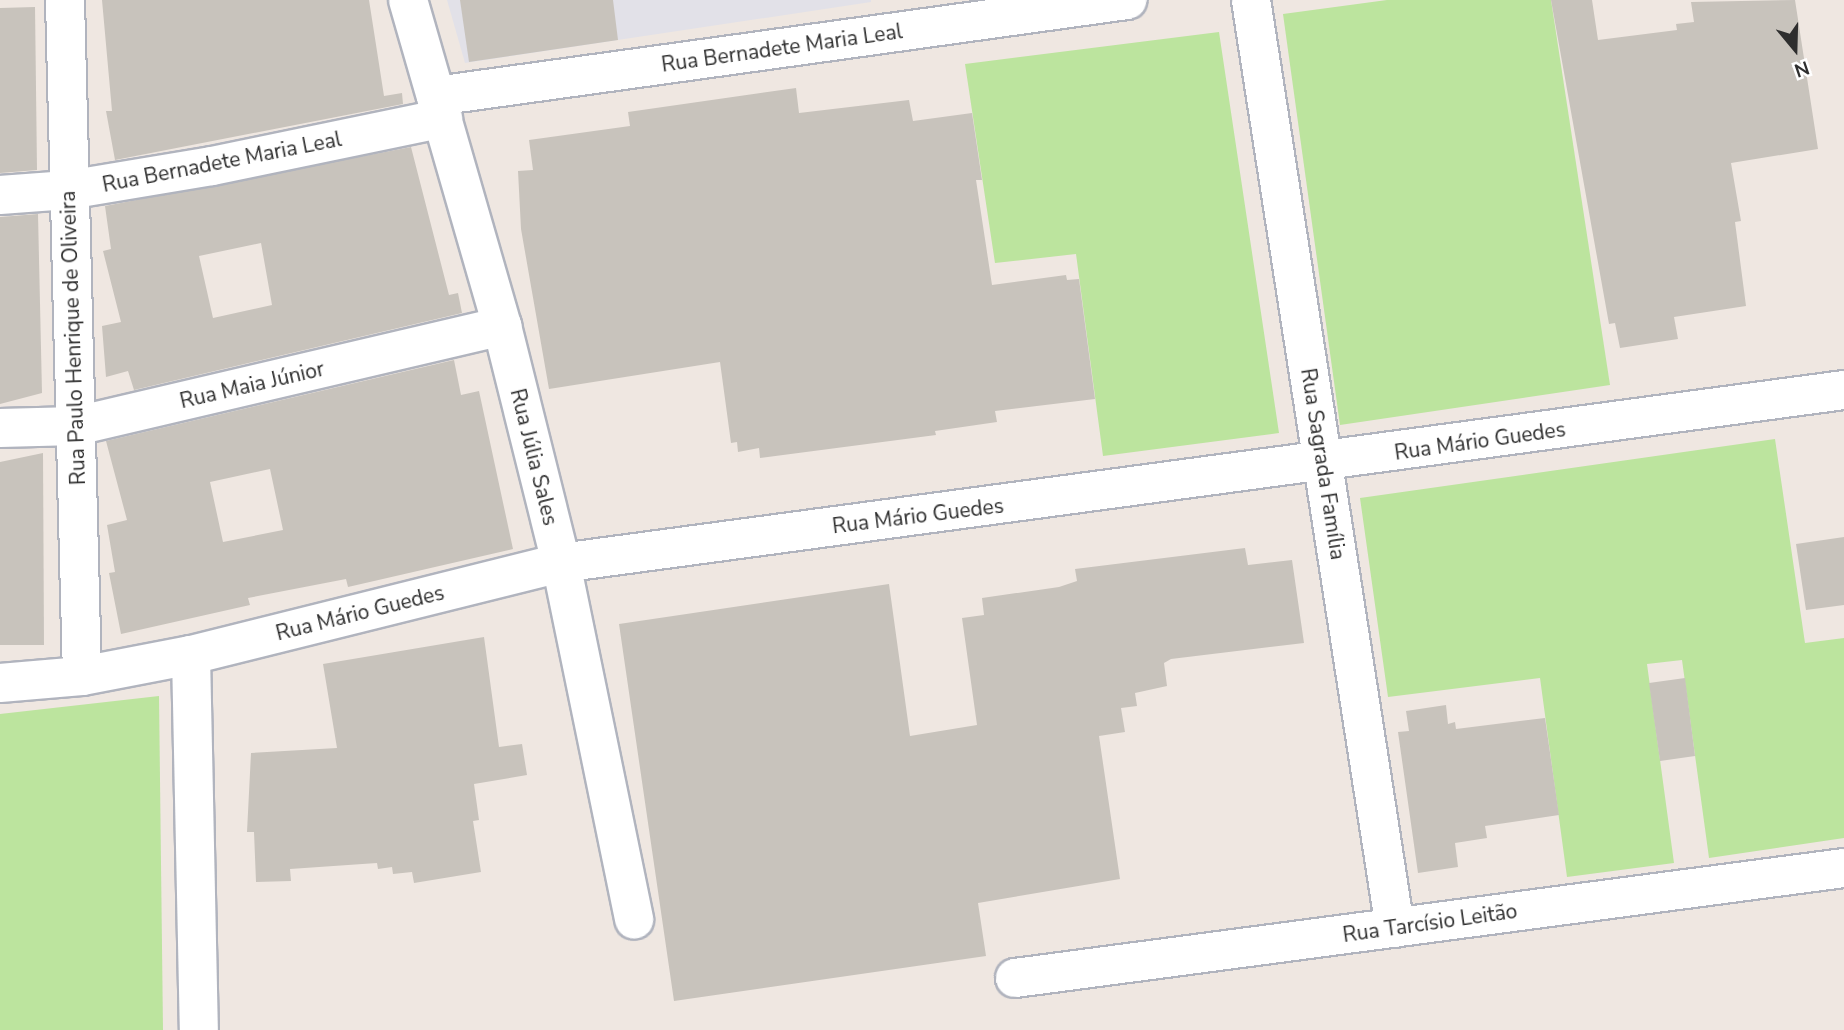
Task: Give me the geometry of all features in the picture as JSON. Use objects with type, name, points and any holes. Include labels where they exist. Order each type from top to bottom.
[{"type":"street","name":"Rua Paulo Henrique de Oliveira","points":[[65,0],[82,676]]},
{"type":"street","name":"Rua Júlia Sales","points":[[408,0],[502,326],[561,563],[634,920]]},
{"type":"street","name":"Rua Bernadete Maria Leal","points":[[0,195],[68,190],[439,107],[1127,0]]},
{"type":"street","name":"Rua Sagrada Família","points":[[1251,0],[1395,928]]},
{"type":"street","name":"Rua Maia Júnior","points":[[0,428],[76,426],[502,326]]},
{"type":"street","name":"Rua Mário Guedes","points":[[0,683],[82,676],[191,655],[561,563],[1323,463],[1844,390]]},
{"type":"street","points":[[191,655],[199,1030]]},
{"type":"street","name":"Rua Tarcísio Leitão","points":[[1015,978],[1844,867]]},
{"type":"shaded area","points":[[447,0],[871,0],[871,2],[465,63]]},
{"type":"green space","points":[[1387,0],[1551,0],[1610,385],[1340,425],[1283,14]]},
{"type":"green space","points":[[1219,32],[1279,433],[1103,456],[1076,254],[995,263],[965,64]]},
{"type":"green space","points":[[1775,439],[1805,643],[1844,638],[1844,838],[1709,858],[1682,660],[1647,664],[1674,863],[1567,877],[1540,678],[1388,697],[1360,498]]},
{"type":"green space","points":[[159,696],[163,1030],[0,1030],[0,714]]},
{"type":"building","points":[[102,0],[369,0],[384,96],[402,93],[403,104],[115,160],[106,111],[112,111]]},
{"type":"building","points":[[460,0],[613,0],[618,40],[469,62]]},
{"type":"building","points":[[1551,0],[1592,0],[1598,40],[1677,30],[1676,24],[1694,22],[1691,2],[1795,0],[1818,149],[1731,163],[1741,221],[1735,222],[1746,306],[1674,317],[1678,339],[1620,348],[1615,323],[1609,324]]},
{"type":"building","points":[[35,7],[37,170],[0,173],[0,8]]},
{"type":"building","points":[[796,88],[799,113],[909,100],[913,121],[972,113],[982,180],[976,180],[992,285],[1066,275],[1067,280],[1079,279],[1095,399],[995,411],[997,422],[935,431],[936,435],[760,458],[759,448],[738,452],[737,442],[731,443],[720,362],[549,389],[521,229],[518,171],[533,170],[529,140],[630,126],[628,112]]},
{"type":"building","points":[[411,147],[449,295],[458,293],[462,313],[134,390],[128,371],[106,377],[102,326],[121,322],[103,251],[111,249],[105,206]],"holes":[[[261,243],[272,305],[213,318],[199,256]]]},
{"type":"building","points":[[38,214],[42,393],[0,404],[0,217]]},
{"type":"building","points":[[454,360],[461,395],[479,391],[513,549],[348,587],[346,579],[248,598],[250,605],[121,634],[109,573],[115,572],[107,525],[127,520],[106,441]],"holes":[[[270,469],[283,530],[223,542],[210,482]]]},
{"type":"building","points":[[43,453],[44,645],[0,645],[0,462]]},
{"type":"building","points":[[1844,537],[1844,605],[1806,610],[1796,544]]},
{"type":"building","points":[[1245,548],[1248,565],[1292,560],[1304,643],[1171,659],[1164,663],[1167,686],[1135,693],[1137,706],[1121,708],[1125,732],[1099,736],[1120,879],[978,903],[986,956],[674,1001],[619,624],[889,584],[910,736],[977,725],[962,618],[984,615],[982,598],[1059,587],[1077,581],[1075,569]]},
{"type":"building","points":[[484,637],[499,747],[522,744],[527,775],[474,784],[479,820],[473,821],[481,872],[414,883],[412,872],[393,874],[392,867],[378,869],[377,863],[290,869],[291,881],[256,882],[254,832],[247,832],[251,753],[337,748],[323,664]]},
{"type":"building","points":[[1685,678],[1695,756],[1660,761],[1649,683]]},
{"type":"building","points":[[1446,705],[1448,724],[1455,722],[1456,729],[1545,718],[1559,815],[1485,826],[1487,838],[1455,843],[1458,867],[1418,873],[1398,732],[1409,731],[1406,711]]}]
